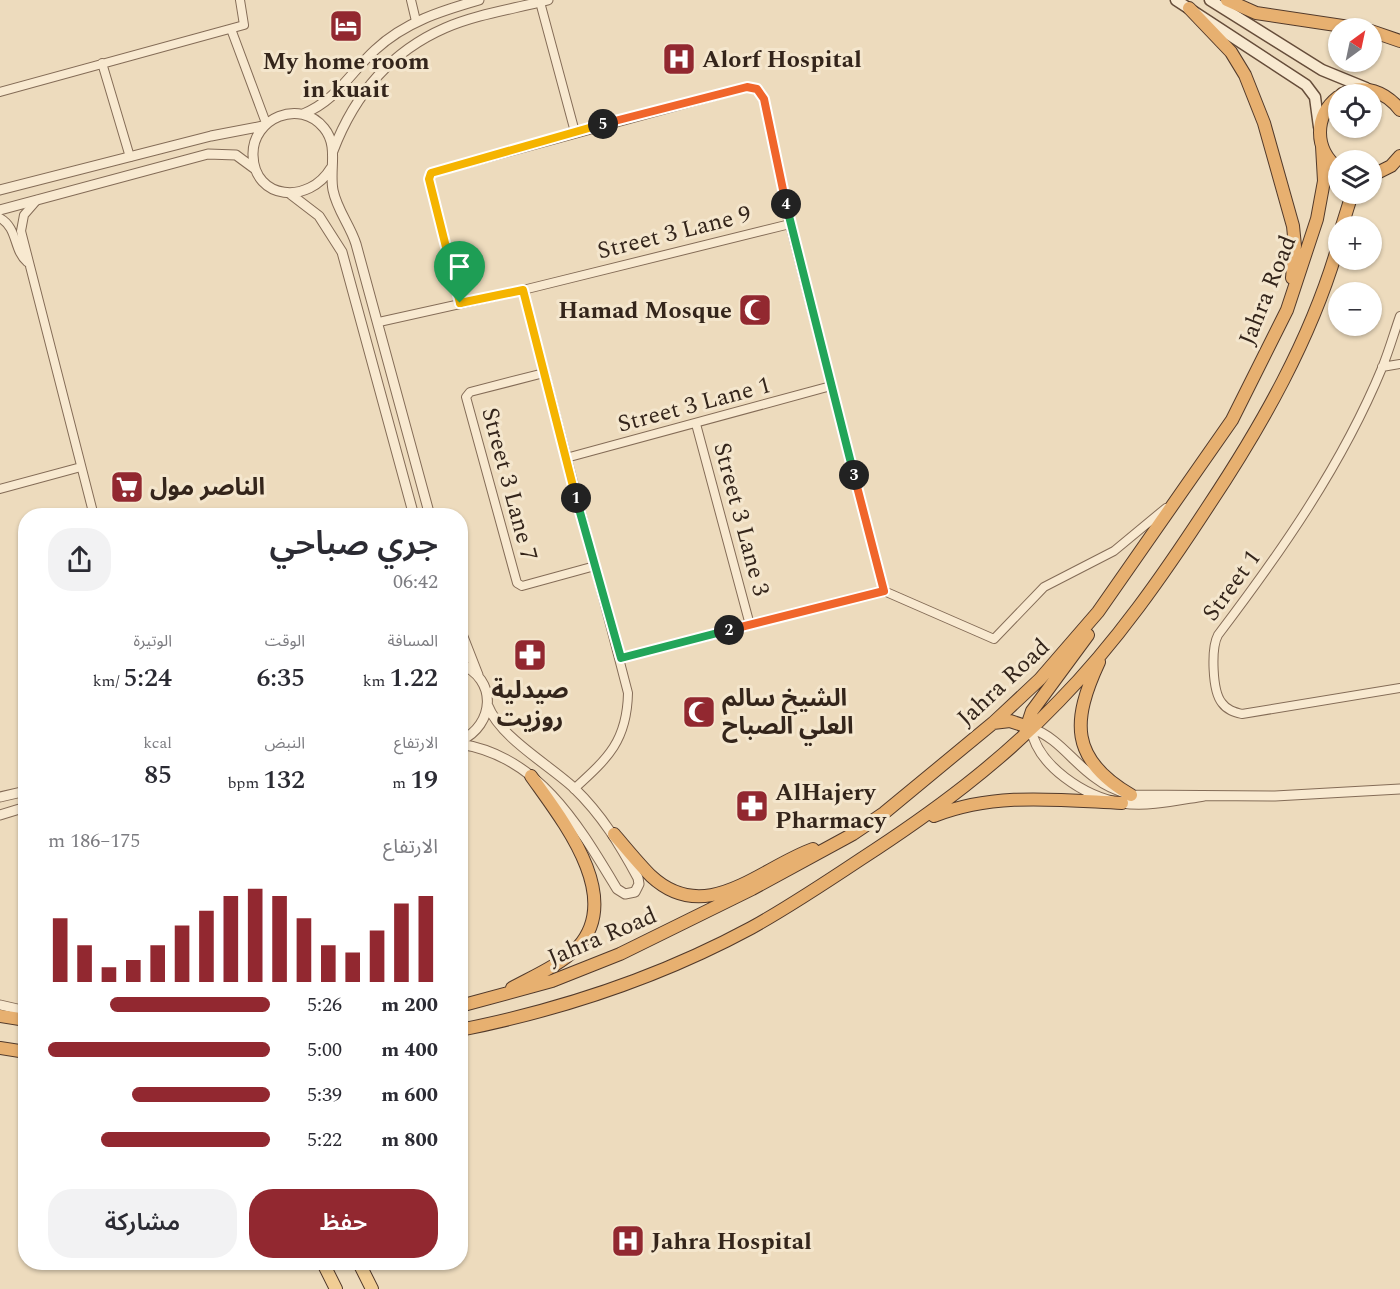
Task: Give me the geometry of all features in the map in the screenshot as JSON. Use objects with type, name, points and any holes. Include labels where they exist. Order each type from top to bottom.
[{"type":"highway","points":[[1227,0],[1256,13],[1328,24]]},
{"type":"highway","points":[[1189,8],[1239,62],[1264,123],[1293,226],[1295,246],[1287,310]]},
{"type":"highway","points":[[1382,35],[1400,41]]},
{"type":"highway","points":[[1382,93],[1400,110]]},
{"type":"highway","points":[[1320,128],[1328,107]]},
{"type":"highway","name":"Jahra Road","points":[[468,1004],[552,981],[620,954],[752,889],[853,834],[884,813],[993,723],[1069,649],[1098,612],[1232,420],[1287,310],[1322,198],[1324,166],[1320,128]]},
{"type":"highway","points":[[1322,146],[1328,158]]},
{"type":"highway","points":[[1382,171],[1396,164],[1400,156]]},
{"type":"highway","name":"Jahra Road","points":[[468,1028],[560,1005],[654,973],[752,927],[919,822],[973,780],[1031,728],[1090,667],[1185,542],[1250,444],[1303,338],[1330,270]]},
{"type":"highway","points":[[993,723],[1010,721],[1031,728],[1030,714],[1080,649],[1098,612]]},
{"type":"highway","points":[[1118,633],[1099,663],[1082,705],[1081,736],[1089,757],[1099,772],[1126,799]]},
{"type":"highway","points":[[489,1000],[565,958],[589,933],[595,914],[595,894],[577,846],[531,776]]},
{"type":"highway","points":[[919,822],[960,806],[984,801],[1126,799]]},
{"type":"highway","points":[[614,834],[652,876],[682,894],[717,896],[796,855],[853,834]]},
{"type":"highway","points":[[0,1016],[18,1019]]},
{"type":"highway","points":[[0,1048],[18,1051]]},
{"type":"main road","points":[[1176,0],[1306,85],[1314,97],[1320,128]]},
{"type":"main road","points":[[1210,0],[1322,70],[1357,84]]},
{"type":"main road","points":[[326,1270],[336,1289]]},
{"type":"main road","points":[[362,1270],[372,1289]]},
{"type":"street","points":[[0,92],[231,30],[245,24],[240,0]]},
{"type":"street","points":[[411,0],[416,21]]},
{"type":"street","points":[[0,190],[211,136],[264,125],[283,115],[303,114],[326,103],[374,51],[416,21],[479,0]]},
{"type":"street","points":[[428,508],[379,322],[352,232],[337,206],[331,168],[333,151],[350,113],[370,83],[406,51],[445,28],[544,1],[575,132]]},
{"type":"street","points":[[231,30],[264,125],[253,148],[257,171]]},
{"type":"street","points":[[102,63],[130,157]]},
{"type":"street","name":"Street 3 Lane 9","points":[[379,322],[523,290],[790,224],[764,99],[757,89],[747,87],[431,173],[429,179],[460,303]]},
{"type":"street","points":[[303,114],[324,128],[333,151]]},
{"type":"street","points":[[0,210],[218,153],[236,155],[276,190],[289,193],[302,193],[314,188],[331,168]]},
{"type":"street","points":[[289,193],[319,216],[342,252],[412,508]]},
{"type":"street","points":[[37,200],[24,215],[21,225],[27,262],[92,508]]},
{"type":"street","points":[[0,218],[13,230],[22,256],[27,262]]},
{"type":"street","points":[[790,224],[884,591]]},
{"type":"street","points":[[523,290],[621,658],[628,693],[628,712],[623,731],[606,760],[574,789]]},
{"type":"street","name":"Street 1","points":[[1400,316],[1366,404],[1319,489],[1288,538],[1218,635],[1213,644],[1212,653],[1218,698],[1228,710],[1242,714],[1400,688]]},
{"type":"street","points":[[1382,367],[1400,363]]},
{"type":"street","name":"Street 3 Lane 7","points":[[544,373],[470,392],[466,397],[517,583],[522,586],[595,566]]},
{"type":"street","name":"Street 3 Lane 1","points":[[566,458],[831,386]]},
{"type":"street","name":"Street 3 Lane 3","points":[[696,424],[750,625]]},
{"type":"street","points":[[0,489],[81,467]]},
{"type":"street","points":[[621,658],[884,591],[994,639],[1044,587],[1114,551],[1181,495]]},
{"type":"street","points":[[468,649],[485,686],[488,706],[499,726],[574,789],[614,834],[638,878],[639,884],[631,895],[617,889],[568,815],[531,776],[500,754],[468,745]]},
{"type":"street","points":[[468,669],[479,677]]},
{"type":"street","points":[[468,737],[476,731],[488,706]]},
{"type":"street","points":[[1126,799],[1096,779],[1047,734],[1031,728],[1032,739],[1041,756],[1065,777],[1092,793],[1126,799],[1275,796],[1400,789]]},
{"type":"street","points":[[0,797],[18,793]]},
{"type":"street","points":[[0,815],[18,809]]},
{"type":"street","points":[[0,1005],[18,1009]]},
{"type":"place","name":"My home room in kuait","points":[[346,26]]},
{"type":"place","name":"Alorf Hospital","points":[[679,59]]},
{"type":"place","name":"Hamad Mosque","points":[[755,310]]},
{"type":"place","name":"الناصر مول","points":[[127,487]]},
{"type":"place","name":"صيدلية روزيت","points":[[530,655]]},
{"type":"place","name":"الشيخ سالم العلي الصباح","points":[[699,712]]},
{"type":"place","name":"AlHajery Pharmacy","points":[[752,806]]},
{"type":"place","name":"Jahra Hospital","points":[[628,1241]]},
{"type":"route","points":[[747,87],[757,89],[764,99],[790,224],[884,591],[621,658],[523,290],[460,303],[429,179],[435,170],[747,87]]}]
